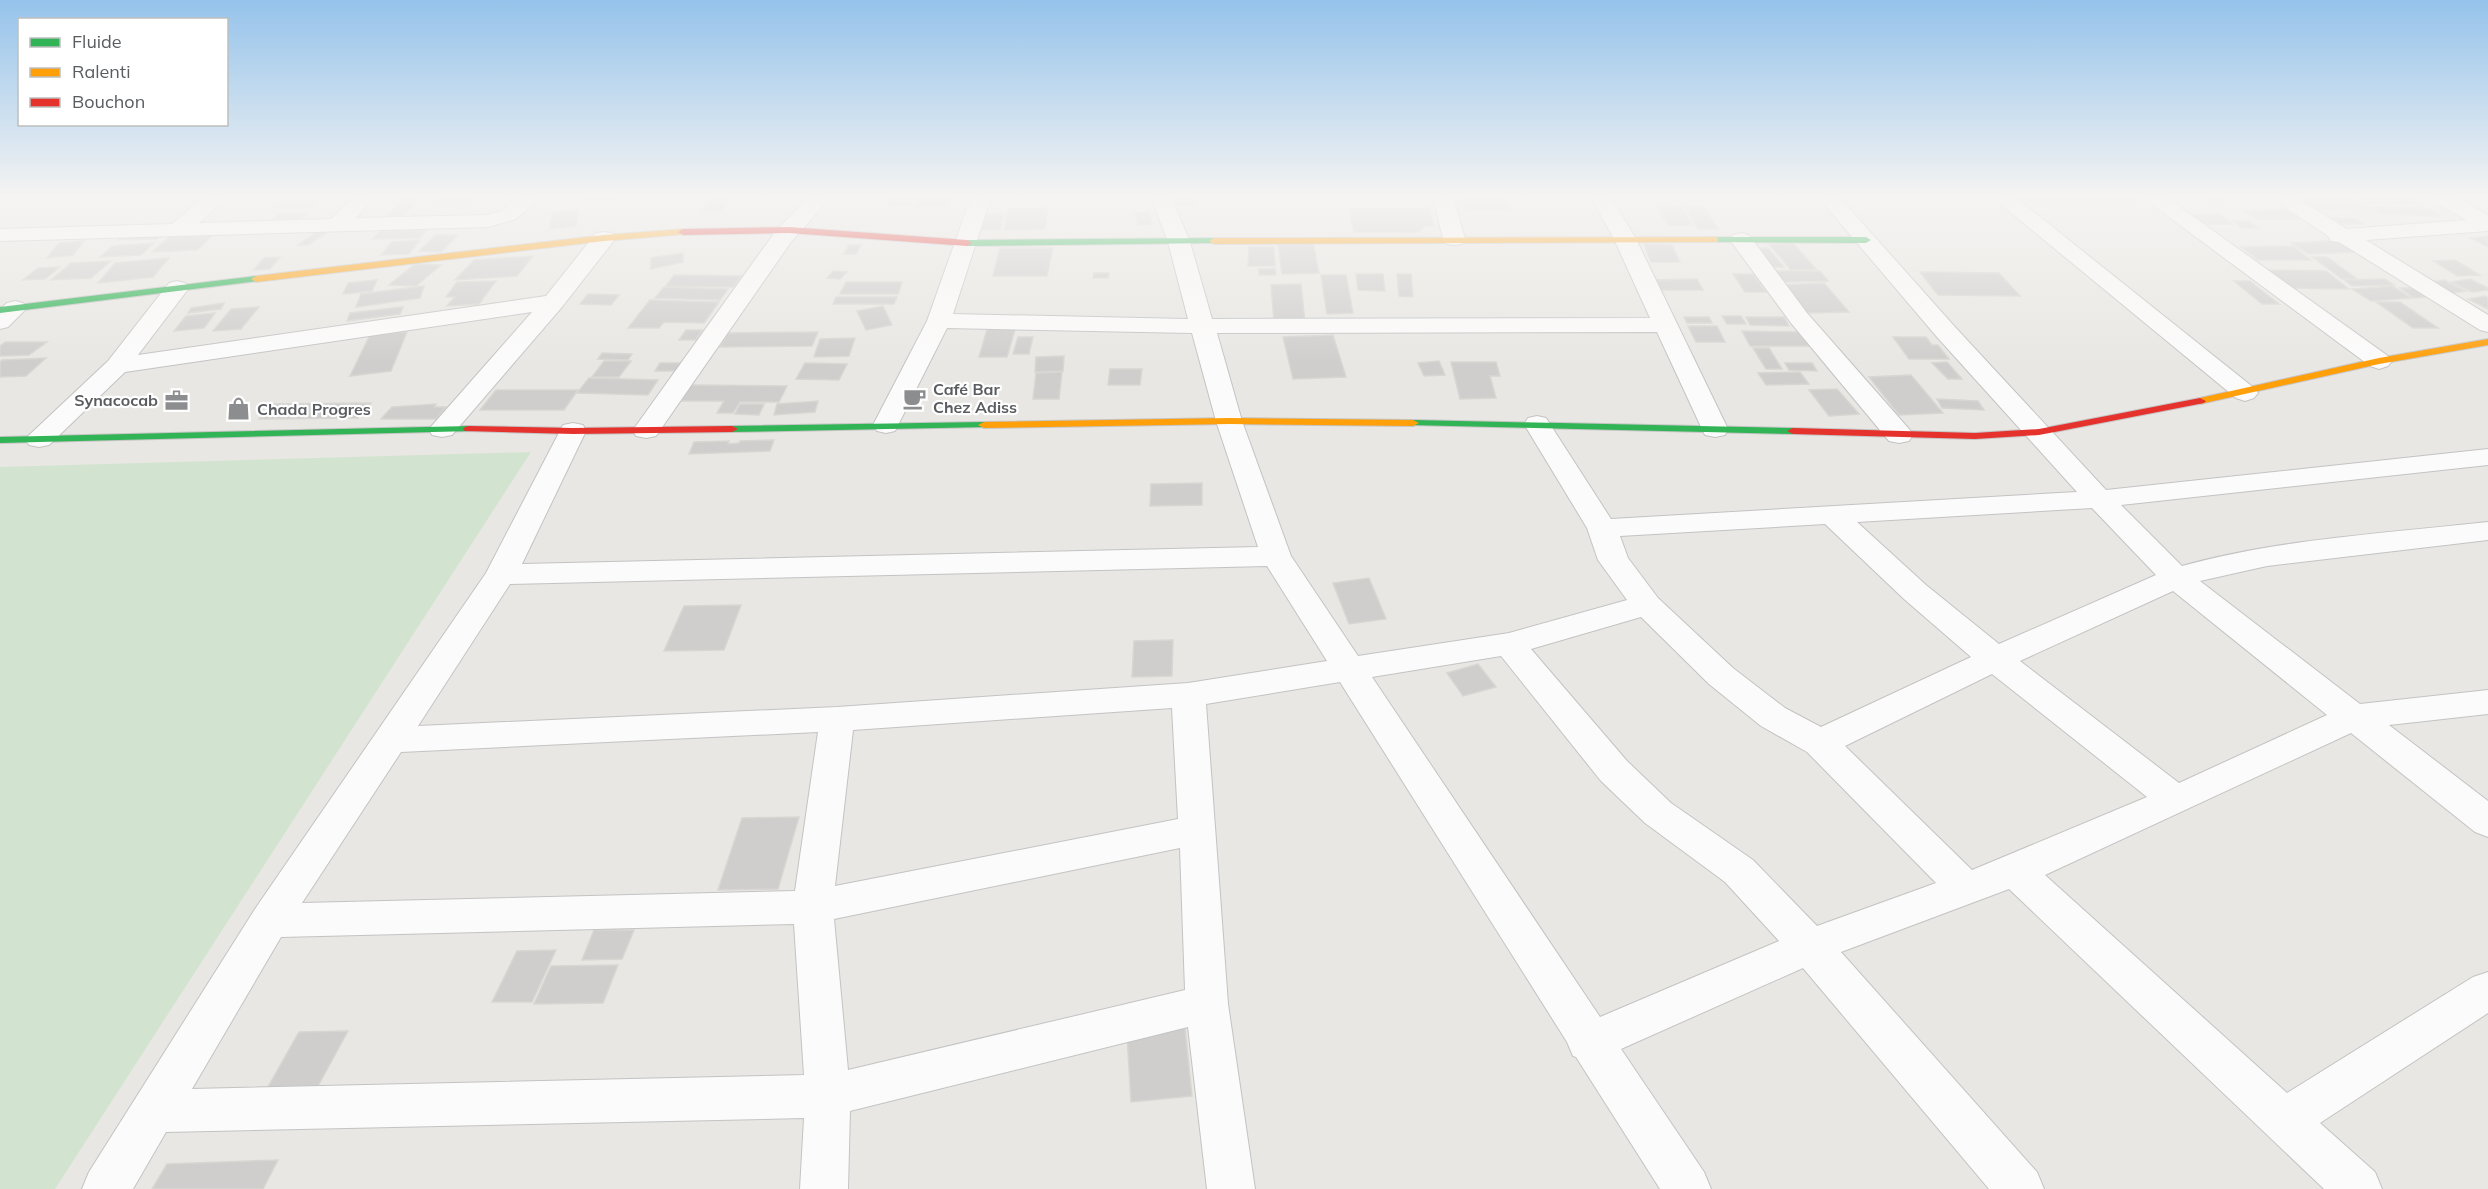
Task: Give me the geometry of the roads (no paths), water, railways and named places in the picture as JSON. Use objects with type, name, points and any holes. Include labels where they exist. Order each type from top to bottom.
[{"type":"main road","points":[[5,313],[177,288],[480,252]]},
{"type":"main road","points":[[0,440],[442,429],[573,431],[1229,421],[1537,424],[1975,436],[2039,432],[2245,393],[2379,361],[2488,342]]},
{"type":"street","points":[[442,429],[554,302],[593,252]]},
{"type":"street","points":[[646,430],[773,252]]},
{"type":"street","points":[[886,425],[939,321],[962,252]]},
{"type":"street","points":[[1182,252],[1229,421],[1276,556],[1589,1042],[1687,1189]]},
{"type":"street","points":[[1631,252],[1714,429]]},
{"type":"street","points":[[1751,252],[1799,318],[1899,435]]},
{"type":"street","points":[[1877,252],[1946,332],[2099,499],[2176,578],[2488,822]]},
{"type":"street","points":[[2071,252],[2245,393]]},
{"type":"street","points":[[2229,252],[2379,361]]},
{"type":"street","points":[[2367,252],[2488,325]]},
{"type":"street","points":[[39,439],[117,366],[177,288]]},
{"type":"street","points":[[117,366],[554,302]]},
{"type":"street","points":[[939,321],[1203,326],[1664,325]]},
{"type":"street","points":[[1537,424],[1602,528],[1613,560],[1647,605],[1738,690],[1773,717],[1820,743],[1967,890]]},
{"type":"street","points":[[106,1189],[269,921],[501,574],[573,431]]},
{"type":"street","points":[[1602,528],[2099,499],[2488,457]]},
{"type":"street","points":[[1834,516],[1995,659],[2176,800]]},
{"type":"street","points":[[1820,743],[1995,659],[2176,578],[2217,566],[2267,557],[2488,531]]},
{"type":"street","points":[[501,574],[910,562],[1276,556]]},
{"type":"street","points":[[390,740],[837,719],[1188,695],[1509,644],[1647,605]]},
{"type":"street","points":[[1509,644],[1614,771],[1658,813],[1739,871],[1810,946],[2020,1189]]},
{"type":"street","points":[[1188,695],[1207,1004],[1231,1189]]},
{"type":"street","points":[[1589,1042],[1810,946],[1967,890],[2015,870],[2176,800],[2354,717],[2488,702]]},
{"type":"street","points":[[824,1189],[828,1096],[813,907],[837,719]]},
{"type":"street","points":[[269,921],[813,907],[1198,830]]},
{"type":"street","points":[[2015,870],[2358,1189]]},
{"type":"street","points":[[2285,1120],[2488,990]]},
{"type":"street","points":[[155,1111],[828,1096],[1207,1004]]},
{"type":"place","name":"Café Bar Chez Adiss","points":[[915,398]]},
{"type":"place","name":"Synacocab","points":[[176,400]]},
{"type":"place","name":"Chada Progres","points":[[239,409]]}]
